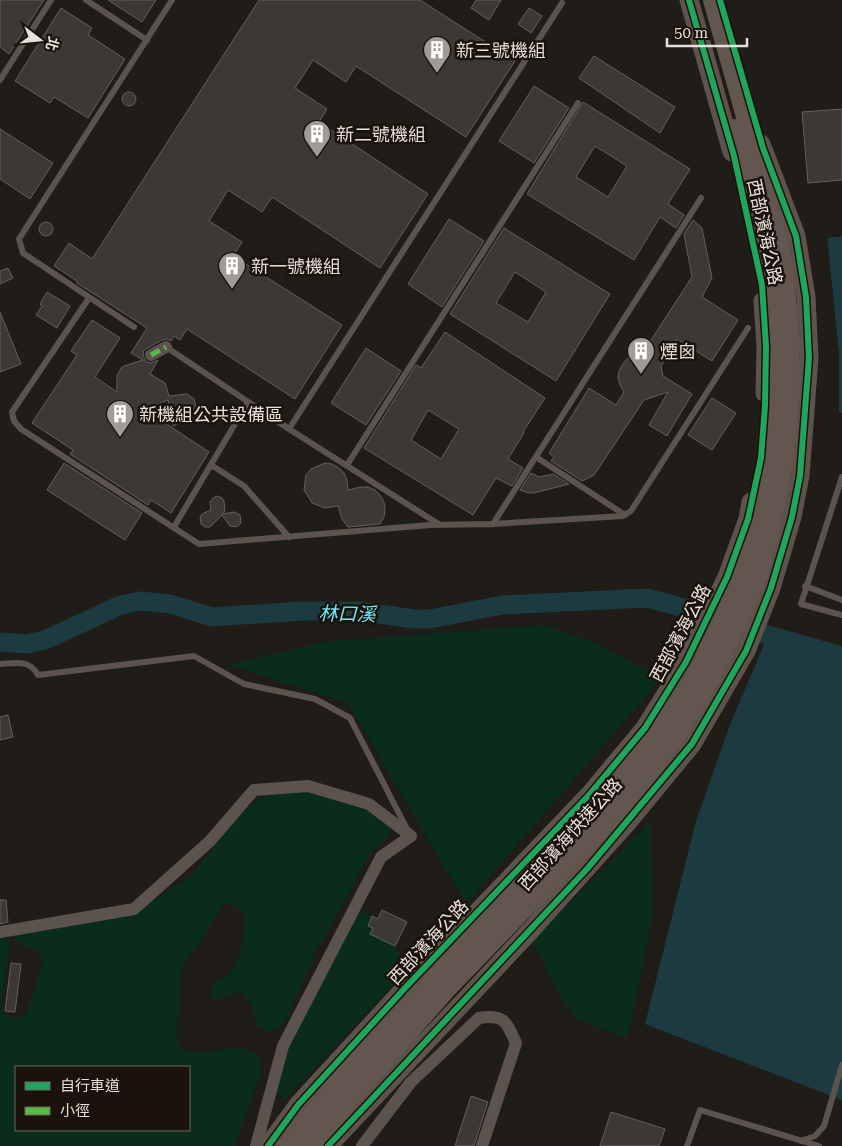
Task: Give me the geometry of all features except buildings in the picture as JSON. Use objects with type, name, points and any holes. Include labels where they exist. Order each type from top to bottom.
[{"type":"highway","name":"西部濱海快速公路","points":[[308,1146],[608,809],[700,668],[741,574],[758,517],[770,460],[776,342],[770,286],[741,152],[698,0]]},
{"type":"highway","name":"西部濱海快速公路","points":[[288,1146],[343,1078],[670,744],[709,681],[733,633],[756,578],[772,517],[785,454],[791,391],[791,344],[787,295],[779,247],[753,140],[713,0]]},
{"type":"main road","name":"西部濱海公路","points":[[268,1146],[298,1105],[530,855],[590,794],[645,728],[686,662],[727,577],[748,519],[761,458],[765,406],[766,346],[762,285],[734,156],[689,0]]},
{"type":"main road","name":"西部濱海公路","points":[[328,1146],[531,930],[627,823],[692,744],[746,651],[770,588],[792,517],[800,476],[809,358],[806,297],[796,236],[763,148],[720,0]]},
{"type":"street","points":[[744,205],[780,193]]},
{"type":"street","points":[[151,355],[166,347]]},
{"type":"street","points":[[0,932],[134,909],[210,841],[254,790],[308,786],[369,804],[411,836],[381,857],[283,1046],[256,1146]]},
{"type":"street","points":[[362,1146],[411,1082],[479,1018],[494,1016],[508,1024],[516,1043],[482,1146]]},
{"type":"lane","points":[[0,80],[51,0]]},
{"type":"lane","points":[[86,0],[147,40]]},
{"type":"lane","points":[[134,327],[23,253],[19,239],[172,0]]},
{"type":"lane","points":[[289,429],[561,1]]},
{"type":"lane","points":[[347,465],[578,103]]},
{"type":"lane","points":[[493,524],[701,198]]},
{"type":"lane","points":[[89,298],[12,412],[14,421],[21,429],[199,544],[441,525],[493,524],[625,515],[631,511],[748,328]]},
{"type":"lane","points":[[166,347],[289,429],[441,525]]},
{"type":"lane","points":[[174,528],[248,402]]},
{"type":"lane","points":[[536,457],[625,515]]},
{"type":"lane","points":[[211,465],[244,486],[289,537]]},
{"type":"lane","points":[[842,477],[800,604],[842,616]]},
{"type":"lane","points":[[806,586],[842,600]]},
{"type":"lane","points":[[0,664],[23,662],[35,670],[38,676],[194,656],[244,684],[315,699],[350,718],[411,836]]},
{"type":"lane","points":[[801,1141],[815,1136],[824,1126],[842,1065]]},
{"type":"lane","points":[[687,1146],[700,1110],[819,1146]]},
{"type":"green space","points":[[544,625],[600,645],[661,679],[466,904],[348,703],[228,665],[322,642]]},
{"type":"green space","points":[[294,789],[360,802],[392,824],[386,839],[372,851],[362,867],[352,889],[317,949],[288,1016],[281,1027],[270,1032],[260,1029],[256,1025],[252,1007],[241,992],[236,992],[217,1000],[211,998],[214,981],[224,978],[231,972],[239,957],[245,914],[237,906],[226,903],[214,918],[199,945],[185,962],[181,976],[177,1033],[178,1044],[181,1048],[189,1052],[245,1049],[254,1053],[260,1061],[262,1072],[234,1146],[0,1146],[0,936],[8,940],[10,945],[1,1007],[7,1016],[18,1019],[27,1013],[43,963],[40,952],[21,943],[13,934],[136,912],[191,876],[240,815],[266,792]]},
{"type":"green space","points":[[650,822],[653,912],[627,1038],[577,1019],[566,1007],[532,941]]},
{"type":"green space","points":[[361,911],[372,916],[368,926],[373,928],[370,934],[395,946],[401,960],[401,976],[285,1099],[274,1090],[280,1060],[356,912]]},
{"type":"water","points":[[842,236],[842,413],[839,412],[839,355],[827,238]]},
{"type":"water","points":[[772,626],[842,646],[842,1100],[645,1024],[696,821],[731,722]]},
{"type":"pier","points":[[842,234],[842,236],[827,238],[839,355],[839,412],[842,415],[837,412],[836,355],[825,238],[827,235]]},
{"type":"pier","points":[[772,624],[842,644],[842,646],[772,626]]},
{"type":"waterway","name":"林口溪","points":[[0,642],[27,644],[45,640],[121,605],[140,601],[170,604],[212,617],[302,611],[359,611],[414,619],[430,619],[502,605],[647,598],[702,614]]},
{"type":"waterway","name":"林口溪","points":[[760,632],[767,635]]},
{"type":"marked path","points":[[151,355],[166,347]]},
{"type":"cycle path","points":[[268,1146],[298,1105],[406,987],[590,794],[645,728],[686,662],[727,577],[748,519],[761,458],[765,406],[766,346],[762,285],[734,156],[689,0]]},
{"type":"cycle path","points":[[328,1146],[587,869],[692,744],[746,651],[771,588],[792,517],[800,476],[809,358],[806,297],[796,236],[763,148],[720,0]]},
{"type":"place","name":"新三號機組","points":[[437,74]]},
{"type":"place","name":"新二號機組","points":[[317,158]]},
{"type":"place","name":"新一號機組","points":[[232,290]]},
{"type":"place","name":"煙囪","points":[[641,375]]},
{"type":"place","name":"新機組公共設備區","points":[[120,438]]}]
